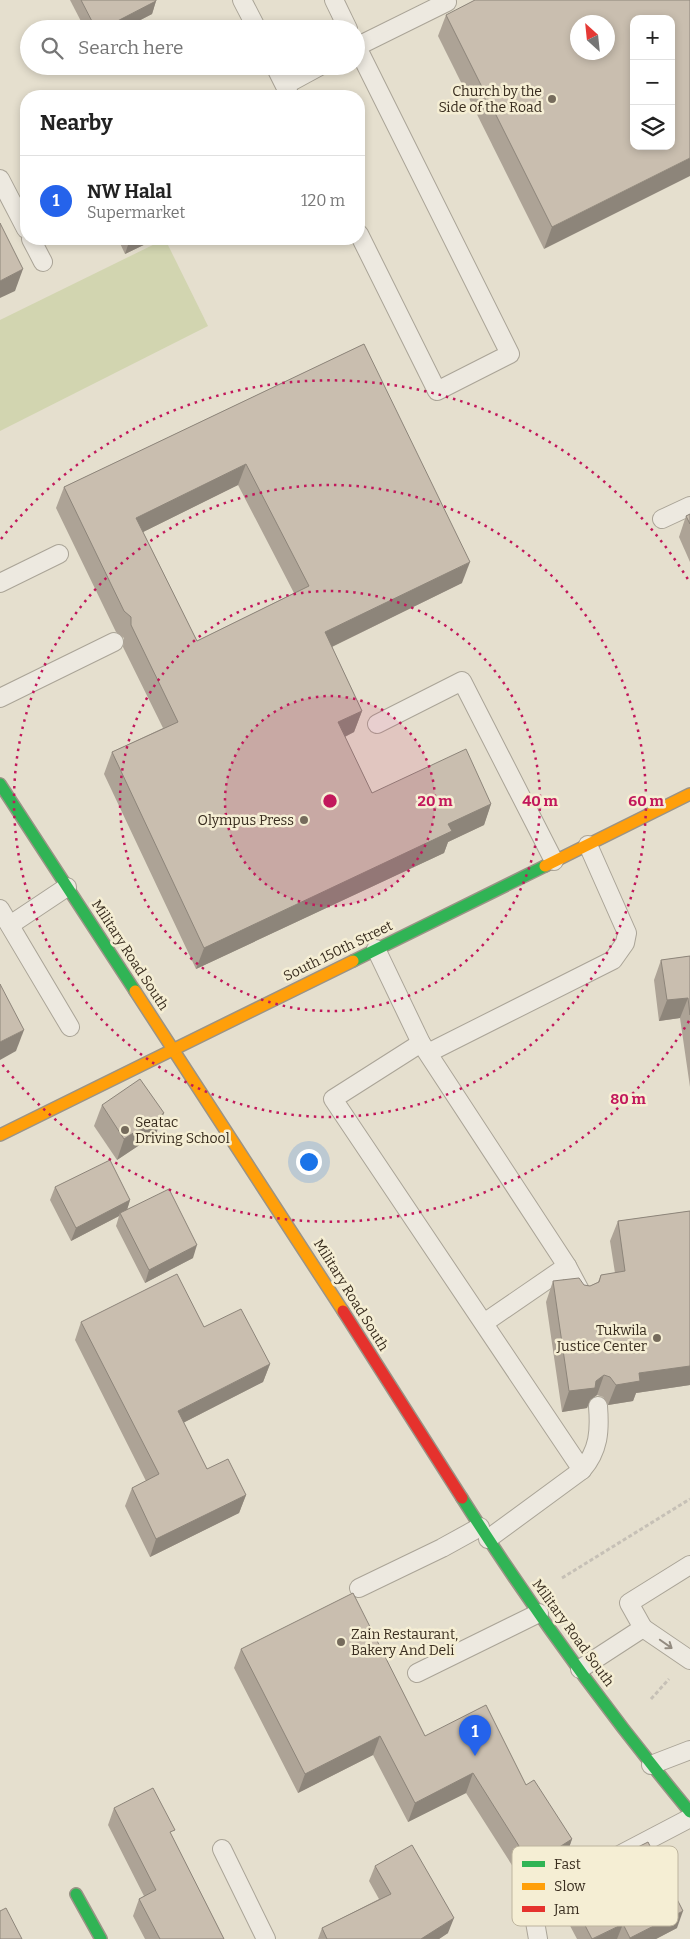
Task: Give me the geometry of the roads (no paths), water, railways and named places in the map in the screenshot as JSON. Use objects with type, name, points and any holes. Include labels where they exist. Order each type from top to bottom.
[{"type":"street","name":"Military Road South","points":[[0,784],[484,1533],[580,1670],[651,1765],[690,1812]]},
{"type":"street","name":"South 150th Street","points":[[0,1135],[690,794]]},
{"type":"street","points":[[76,1894],[101,1939]]},
{"type":"lane","points":[[242,0],[252,20]]},
{"type":"lane","points":[[334,0],[344,20]]},
{"type":"lane","points":[[365,42],[447,2],[446,0]]},
{"type":"lane","points":[[364,245],[437,391],[510,354],[365,62]]},
{"type":"lane","points":[[280,75],[287,90],[308,75]]},
{"type":"lane","points":[[0,180],[20,218]]},
{"type":"lane","points":[[34,245],[43,262]]},
{"type":"lane","points":[[662,519],[690,506]]},
{"type":"lane","points":[[0,584],[59,554]]},
{"type":"lane","points":[[0,698],[114,642]]},
{"type":"lane","points":[[377,724],[462,680],[554,861]]},
{"type":"lane","points":[[582,1470],[332,1099],[424,1048],[613,960],[625,943],[627,933],[588,845]]},
{"type":"lane","points":[[10,925],[67,887]]},
{"type":"lane","points":[[0,909],[70,1026]]},
{"type":"lane","points":[[376,949],[424,1048],[567,1266],[583,1296]]},
{"type":"lane","points":[[484,1323],[567,1266]]},
{"type":"lane","points":[[359,1588],[442,1548],[484,1533],[582,1470],[592,1459],[596,1446],[600,1430],[598,1406]]},
{"type":"lane","points":[[690,1565],[629,1603],[643,1628],[690,1660]]},
{"type":"lane","points":[[417,1672],[539,1613]]},
{"type":"lane","points":[[580,1670],[643,1628]]},
{"type":"lane","points":[[651,1765],[690,1750]]},
{"type":"lane","points":[[637,1846],[690,1818]]},
{"type":"lane","points":[[222,1849],[266,1939]]},
{"type":"lane","points":[[536,1926],[538,1939]]},
{"type":"place","name":"Church by the Side of the Road","points":[[552,99]]},
{"type":"place","name":"Olympus Press","points":[[304,820]]},
{"type":"place","name":"Seatac Driving School","points":[[125,1130]]},
{"type":"place","name":"Tukwila Justice Center","points":[[657,1338]]},
{"type":"place","name":"Zain Restaurant, Bakery And Deli","points":[[341,1642]]},
{"type":"place","name":"NW Halal","points":[[475,1756]]}]
